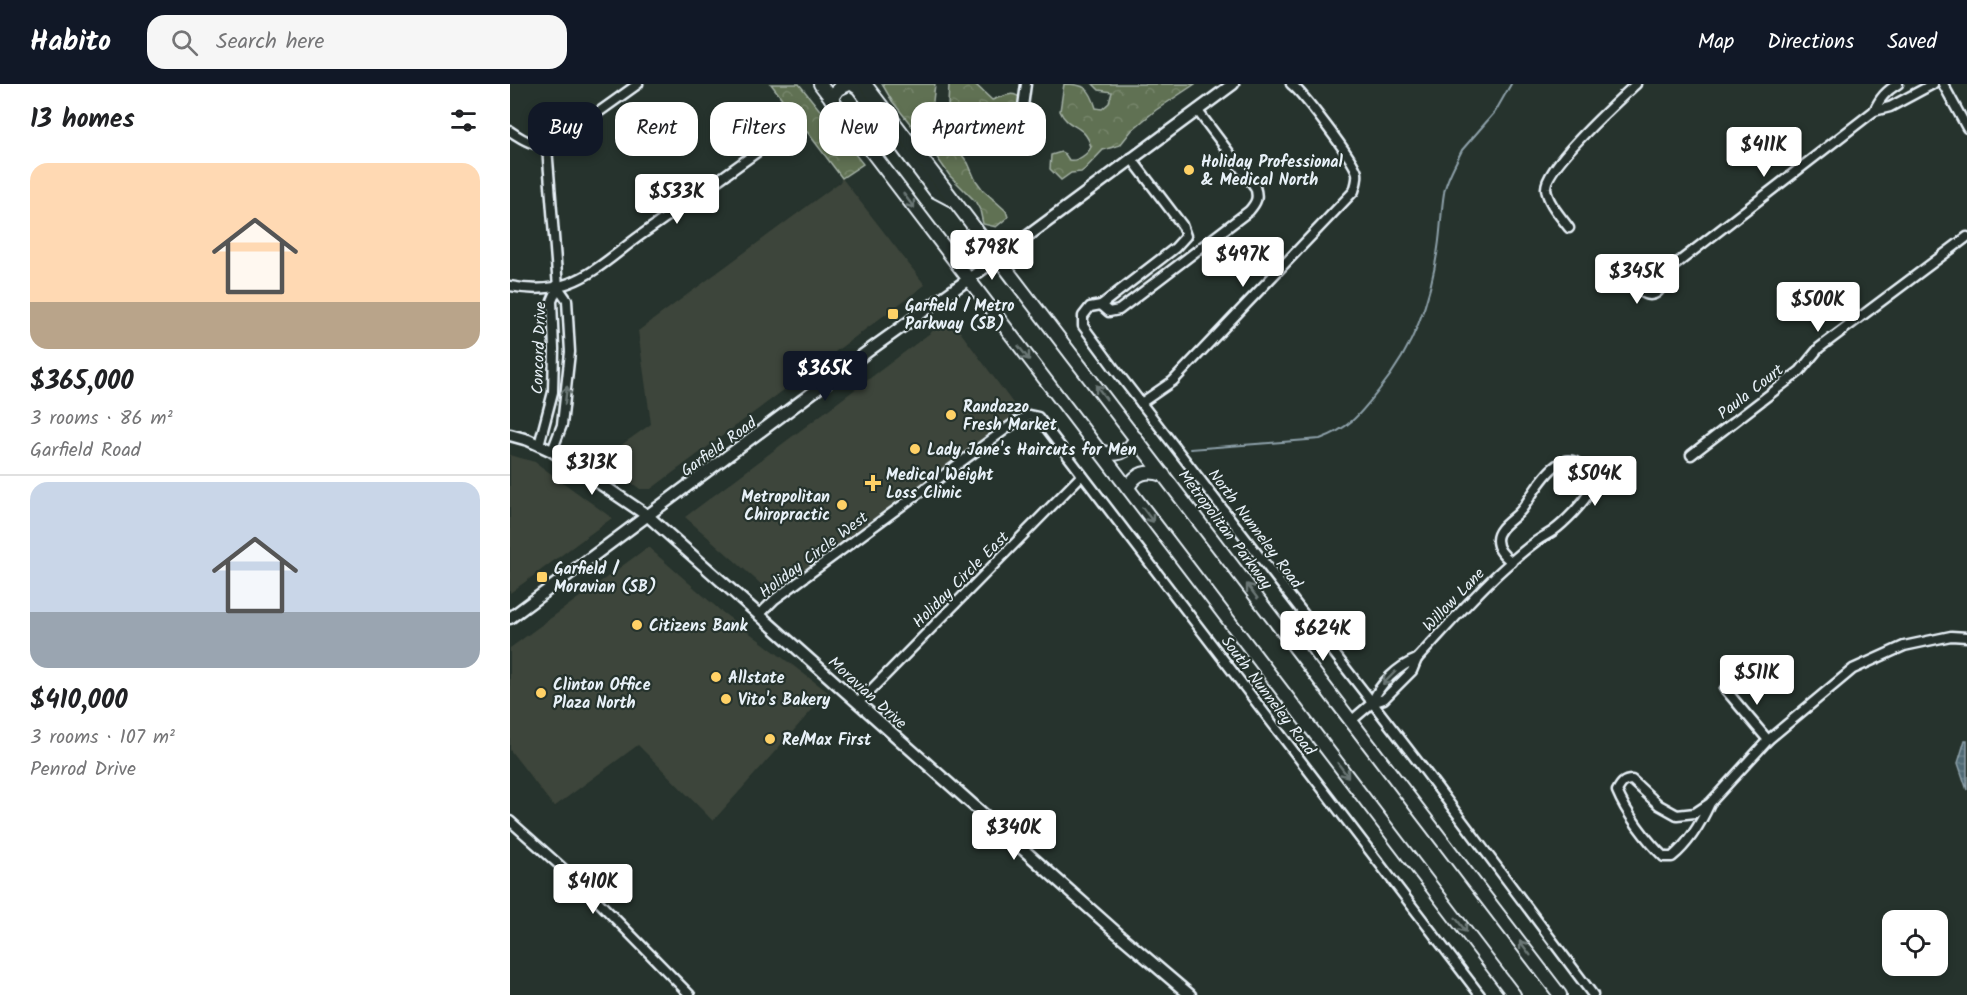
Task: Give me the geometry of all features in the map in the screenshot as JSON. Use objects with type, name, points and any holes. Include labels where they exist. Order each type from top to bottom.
[{"type":"main road","points":[[820,84],[1514,995]]},
{"type":"main road","points":[[831,99],[838,89],[850,84],[858,88],[935,191],[956,202]]},
{"type":"main road","name":"Metropolitan Parkway","points":[[865,84],[1560,995]]},
{"type":"main road","name":"Garfield Road","points":[[510,618],[915,316],[969,280],[1197,110],[1217,89],[1233,84]]},
{"type":"main road","name":"Moravian Drive","points":[[510,435],[552,451],[648,516],[1108,925],[1190,995]]},
{"type":"main road","points":[[1100,451],[1113,454],[1124,452],[1129,449],[1136,438]]},
{"type":"main road","points":[[1128,488],[1142,473],[1164,474]]},
{"type":"street","points":[[603,109],[638,84]]},
{"type":"street","points":[[1024,102],[1026,84]]},
{"type":"street","points":[[1141,403],[1173,381],[1354,191],[1357,181],[1354,166],[1305,98],[1291,84]]},
{"type":"street","points":[[1569,228],[1549,199],[1546,187],[1553,171],[1574,146],[1636,84]]},
{"type":"street","points":[[1874,111],[1880,98],[1898,84]]},
{"type":"street","points":[[1910,84],[1914,94]]},
{"type":"street","points":[[1671,268],[1642,276],[1638,283],[1640,290],[1645,295],[1653,295],[1659,291],[1671,268],[1874,111],[1890,107],[1933,84]]},
{"type":"street","points":[[1943,84],[1967,128]]},
{"type":"street","points":[[1101,304],[1109,312],[1119,310],[1249,211],[1257,199],[1256,187],[1197,110]]},
{"type":"street","points":[[510,131],[528,141]]},
{"type":"street","name":"Concord Drive","points":[[539,445],[553,392],[552,302],[558,287],[548,156]]},
{"type":"street","points":[[510,286],[542,289],[558,287],[600,267],[631,242],[751,156]]},
{"type":"street","name":"North Nunneley Road","points":[[1131,158],[1182,225],[1186,236],[1175,248],[1101,304],[1090,307],[1083,316],[1083,326],[1593,995]]},
{"type":"street","name":"Paula Court","points":[[1691,455],[1800,371],[1820,348],[1967,237]]},
{"type":"street","points":[[1652,273],[1659,277],[1661,284]]},
{"type":"street","name":"Concord Drive","points":[[552,451],[562,425],[570,352],[567,300],[558,287]]},
{"type":"street","name":"South Nunneley Road","points":[[1034,416],[1042,421],[1480,995]]},
{"type":"street","name":"Holiday Circle West","points":[[759,615],[775,599],[1010,426],[1024,417],[1034,416]]},
{"type":"street","name":"Willow Lane","points":[[1351,721],[1372,703],[1384,699],[1412,671],[1417,659],[1512,562],[1536,541],[1555,530],[1584,500],[1591,489],[1591,484],[1580,464],[1573,461],[1559,464],[1546,474],[1521,511],[1499,531],[1498,547],[1512,562]]},
{"type":"street","name":"Holiday Circle East","points":[[858,703],[1082,475]]},
{"type":"street","points":[[1710,803],[1702,821],[1678,852],[1672,857],[1664,857],[1654,848],[1621,801],[1617,791],[1621,783],[1632,780],[1659,805],[1677,815],[1695,813],[1710,803],[1768,740],[1838,681],[1868,661],[1921,641],[1951,636],[1967,637]]},
{"type":"street","points":[[1725,689],[1768,740]]},
{"type":"street","points":[[510,821],[585,888],[690,995]]},
{"type":"shaded area","points":[[842,178],[925,285],[651,489],[640,489],[600,460],[651,424],[638,331],[840,182]]},
{"type":"shaded area","points":[[950,318],[1021,414],[771,593],[685,517]]},
{"type":"shaded area","points":[[510,455],[535,462],[612,518],[510,593]]},
{"type":"shaded area","points":[[648,547],[722,612],[828,692],[713,821],[638,745],[554,807],[510,750],[510,648]]},
{"type":"green space","points":[[771,84],[799,84],[819,109],[819,148],[807,132],[807,102],[785,102]]},
{"type":"green space","points":[[882,84],[935,84],[933,102],[911,102],[911,125],[899,110],[899,102],[892,101]]},
{"type":"green space","points":[[949,84],[976,85],[992,100],[1011,94],[1022,100],[1021,102],[948,102]]},
{"type":"green space","points":[[1064,84],[1086,88],[1096,108],[1102,109],[1109,103],[1112,92],[1099,90],[1093,84],[1195,84],[1156,110],[1132,130],[1120,145],[1103,150],[1081,172],[1071,173],[1061,180],[1050,169],[1051,155],[1061,152],[1069,160],[1075,160],[1085,155],[1091,147],[1085,134],[1067,121],[1060,111]]},
{"type":"green space","points":[[825,156],[857,156],[863,164],[842,178]]},
{"type":"green space","points":[[936,156],[963,156],[983,190],[1006,211],[1008,217],[996,227],[983,224],[975,201],[950,176]]},
{"type":"water","points":[[1965,740],[1967,740],[1967,790],[1958,763]]},
{"type":"waterway","points":[[1190,449],[1320,439],[1347,425],[1366,406],[1402,357],[1419,323],[1435,268],[1444,193],[1449,177],[1462,150],[1495,112],[1511,84]]},
{"type":"place","name":"Holiday Professional & Medical North","points":[[1189,170]]},
{"type":"place","name":"Garfield / Metro Parkway (SB)","points":[[893,314]]},
{"type":"place","name":"Randazzo Fresh Market","points":[[951,415]]},
{"type":"place","name":"Lady Jane's Haircuts for Men","points":[[915,449]]},
{"type":"place","name":"Medical Weight Loss Clinic","points":[[873,483]]},
{"type":"place","name":"Metropolitan Chiropractic","points":[[842,505]]},
{"type":"place","name":"Garfield / Moravian (SB)","points":[[542,577]]},
{"type":"place","name":"Citizens Bank","points":[[637,625]]},
{"type":"place","name":"Allstate","points":[[716,677]]},
{"type":"place","name":"Clinton Office Plaza North","points":[[541,693]]},
{"type":"place","name":"Vito's Bakery","points":[[726,699]]},
{"type":"place","name":"Re/Max First","points":[[770,739]]}]
